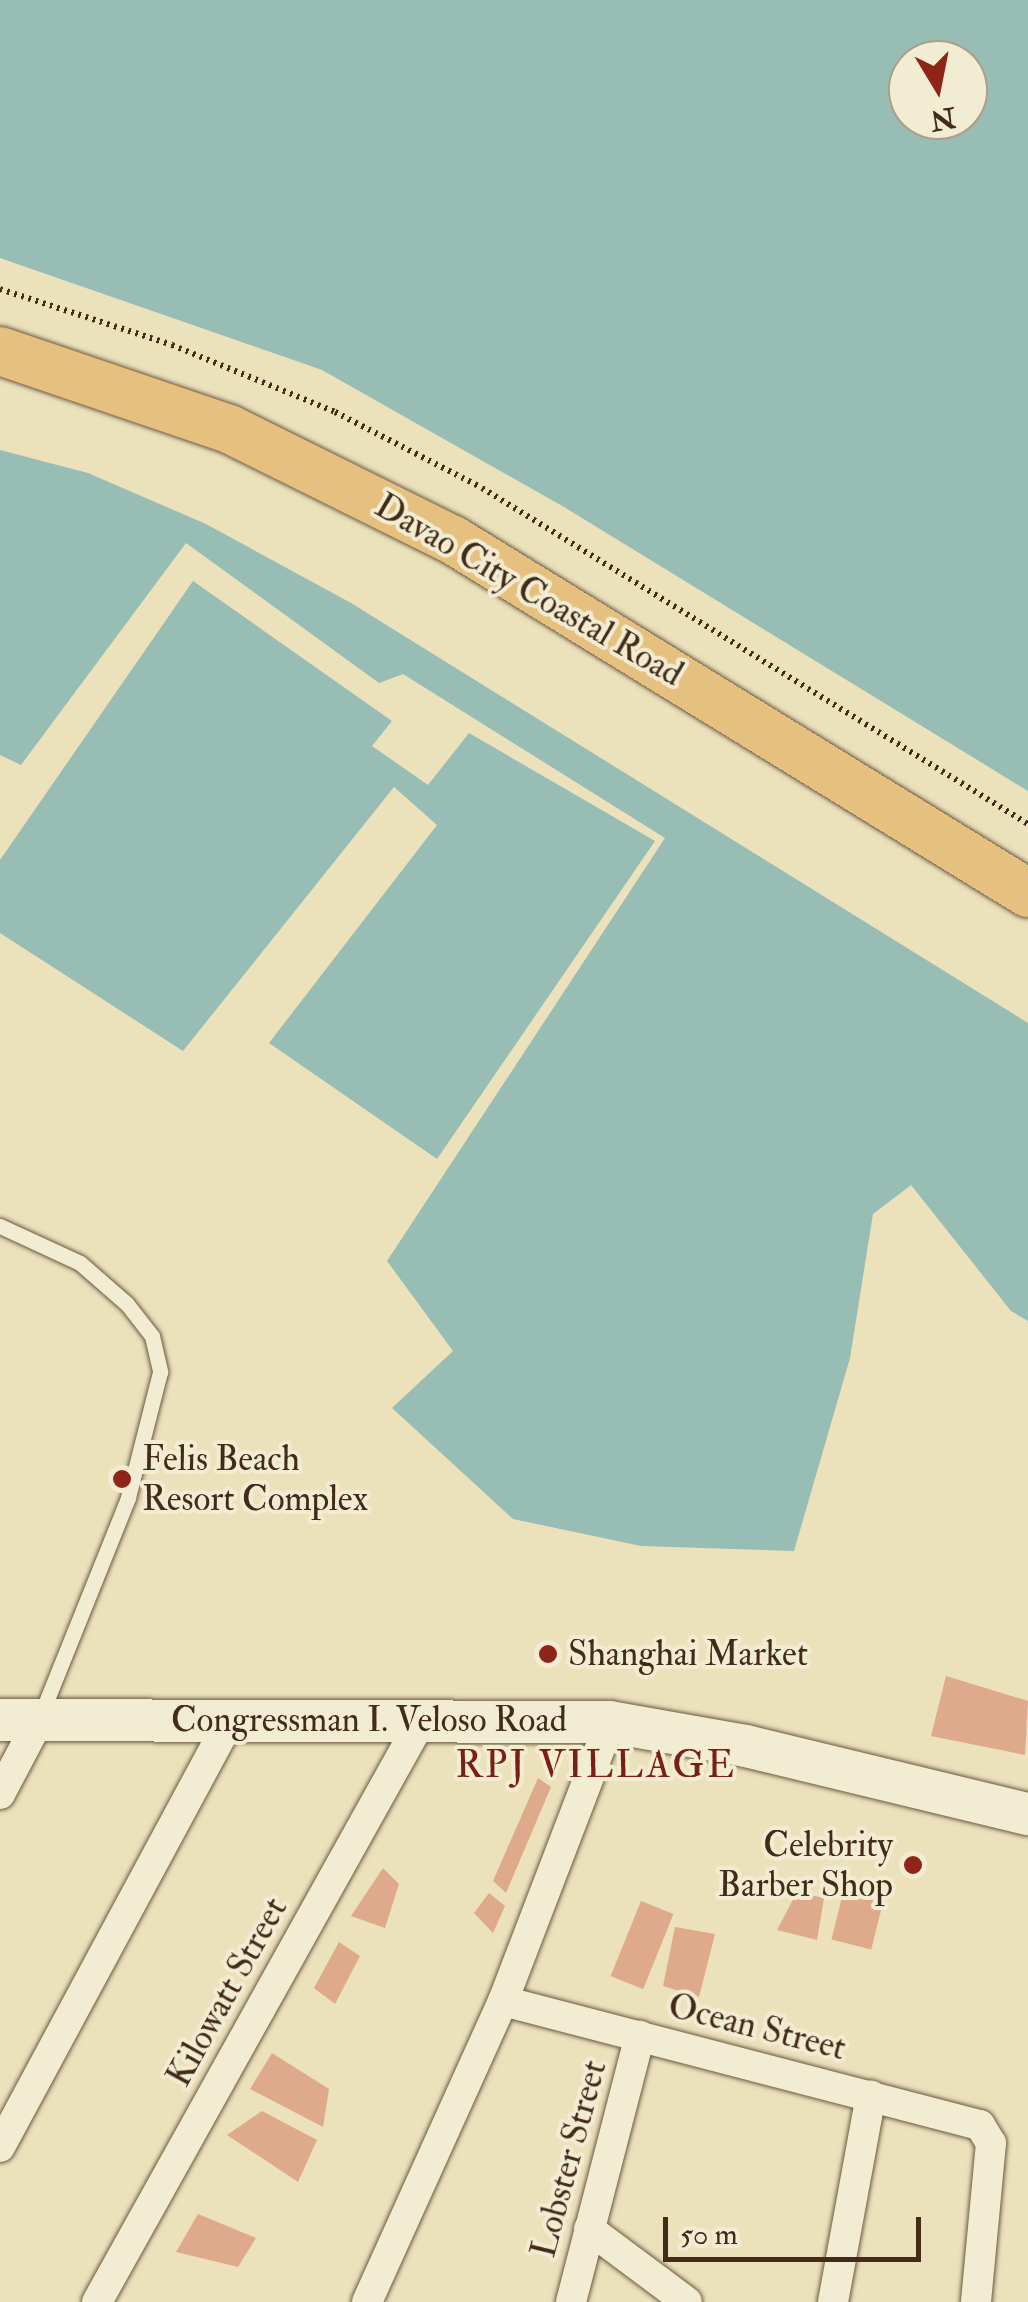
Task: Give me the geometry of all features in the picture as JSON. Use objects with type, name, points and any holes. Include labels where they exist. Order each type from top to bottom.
[{"type":"main road","name":"Davao City Coastal Road","points":[[0,351],[229,429],[437,531],[1028,894]]},
{"type":"main road","name":"Congressman I. Veloso Road","points":[[19,1720],[422,1718],[610,1722],[746,1746],[1028,1814]]},
{"type":"street","name":"Kilowatt Street","points":[[97,2302],[422,1718]]},
{"type":"street","points":[[0,1794],[19,1720]]},
{"type":"street","points":[[0,2147],[230,1720]]},
{"type":"street","points":[[367,2302],[503,2001],[610,1722]]},
{"type":"street","name":"Ocean Street","points":[[503,2001],[970,2121],[988,2133],[976,2302]]},
{"type":"street","name":"Lobster Street","points":[[571,2302],[640,2036]]},
{"type":"street","points":[[833,2302],[870,2095]]},
{"type":"street","points":[[590,2229],[687,2302]]},
{"type":"lane","points":[[0,1226],[80,1264],[127,1304],[152,1336],[160,1372],[122,1515],[19,1720]]},
{"type":"path","points":[[0,289],[188,351],[336,412],[482,488],[1028,824]]},
{"type":"water","points":[[0,0],[1028,0],[1028,791],[564,507],[322,370],[0,258]]},
{"type":"water","points":[[0,450],[88,473],[206,524],[351,603],[1028,1023],[1028,1321],[1011,1311],[911,1185],[873,1214],[850,1358],[794,1551],[641,1546],[513,1519],[392,1408],[453,1351],[387,1261],[665,838],[403,674],[379,683],[186,543],[21,765],[0,755]]},
{"type":"water","points":[[193,581],[392,721],[372,746],[428,785],[469,733],[655,841],[437,1159],[269,1043],[437,825],[394,787],[183,1051],[0,933],[0,860]]},
{"type":"building","points":[[946,1676],[1028,1701],[1025,1755],[931,1736]]},
{"type":"building","points":[[538,1778],[551,1787],[506,1893],[493,1881]]},
{"type":"building","points":[[383,1868],[399,1884],[385,1928],[351,1916]]},
{"type":"building","points":[[797,1892],[824,1898],[817,1940],[777,1930]]},
{"type":"building","points":[[489,1893],[505,1906],[493,1933],[474,1913]]},
{"type":"building","points":[[843,1893],[883,1903],[871,1949],[831,1940]]},
{"type":"building","points":[[641,1901],[673,1914],[643,1989],[611,1976]]},
{"type":"building","points":[[675,1927],[715,1934],[699,1997],[663,1986]]},
{"type":"building","points":[[339,1942],[360,1956],[335,2004],[314,1988]]},
{"type":"building","points":[[272,2053],[329,2089],[323,2127],[250,2089]]},
{"type":"building","points":[[262,2111],[317,2140],[298,2182],[227,2135]]},
{"type":"building","points":[[198,2214],[256,2238],[238,2267],[176,2252]]},
{"type":"place","name":"Felis Beach Resort Complex","points":[[122,1479]]},
{"type":"place","name":"Shanghai Market","points":[[548,1654]]},
{"type":"place","name":"Celebrity Barber Shop","points":[[913,1865]]},
{"type":"district","name":"RPJ VILLAGE","points":[[596,1766]]}]
